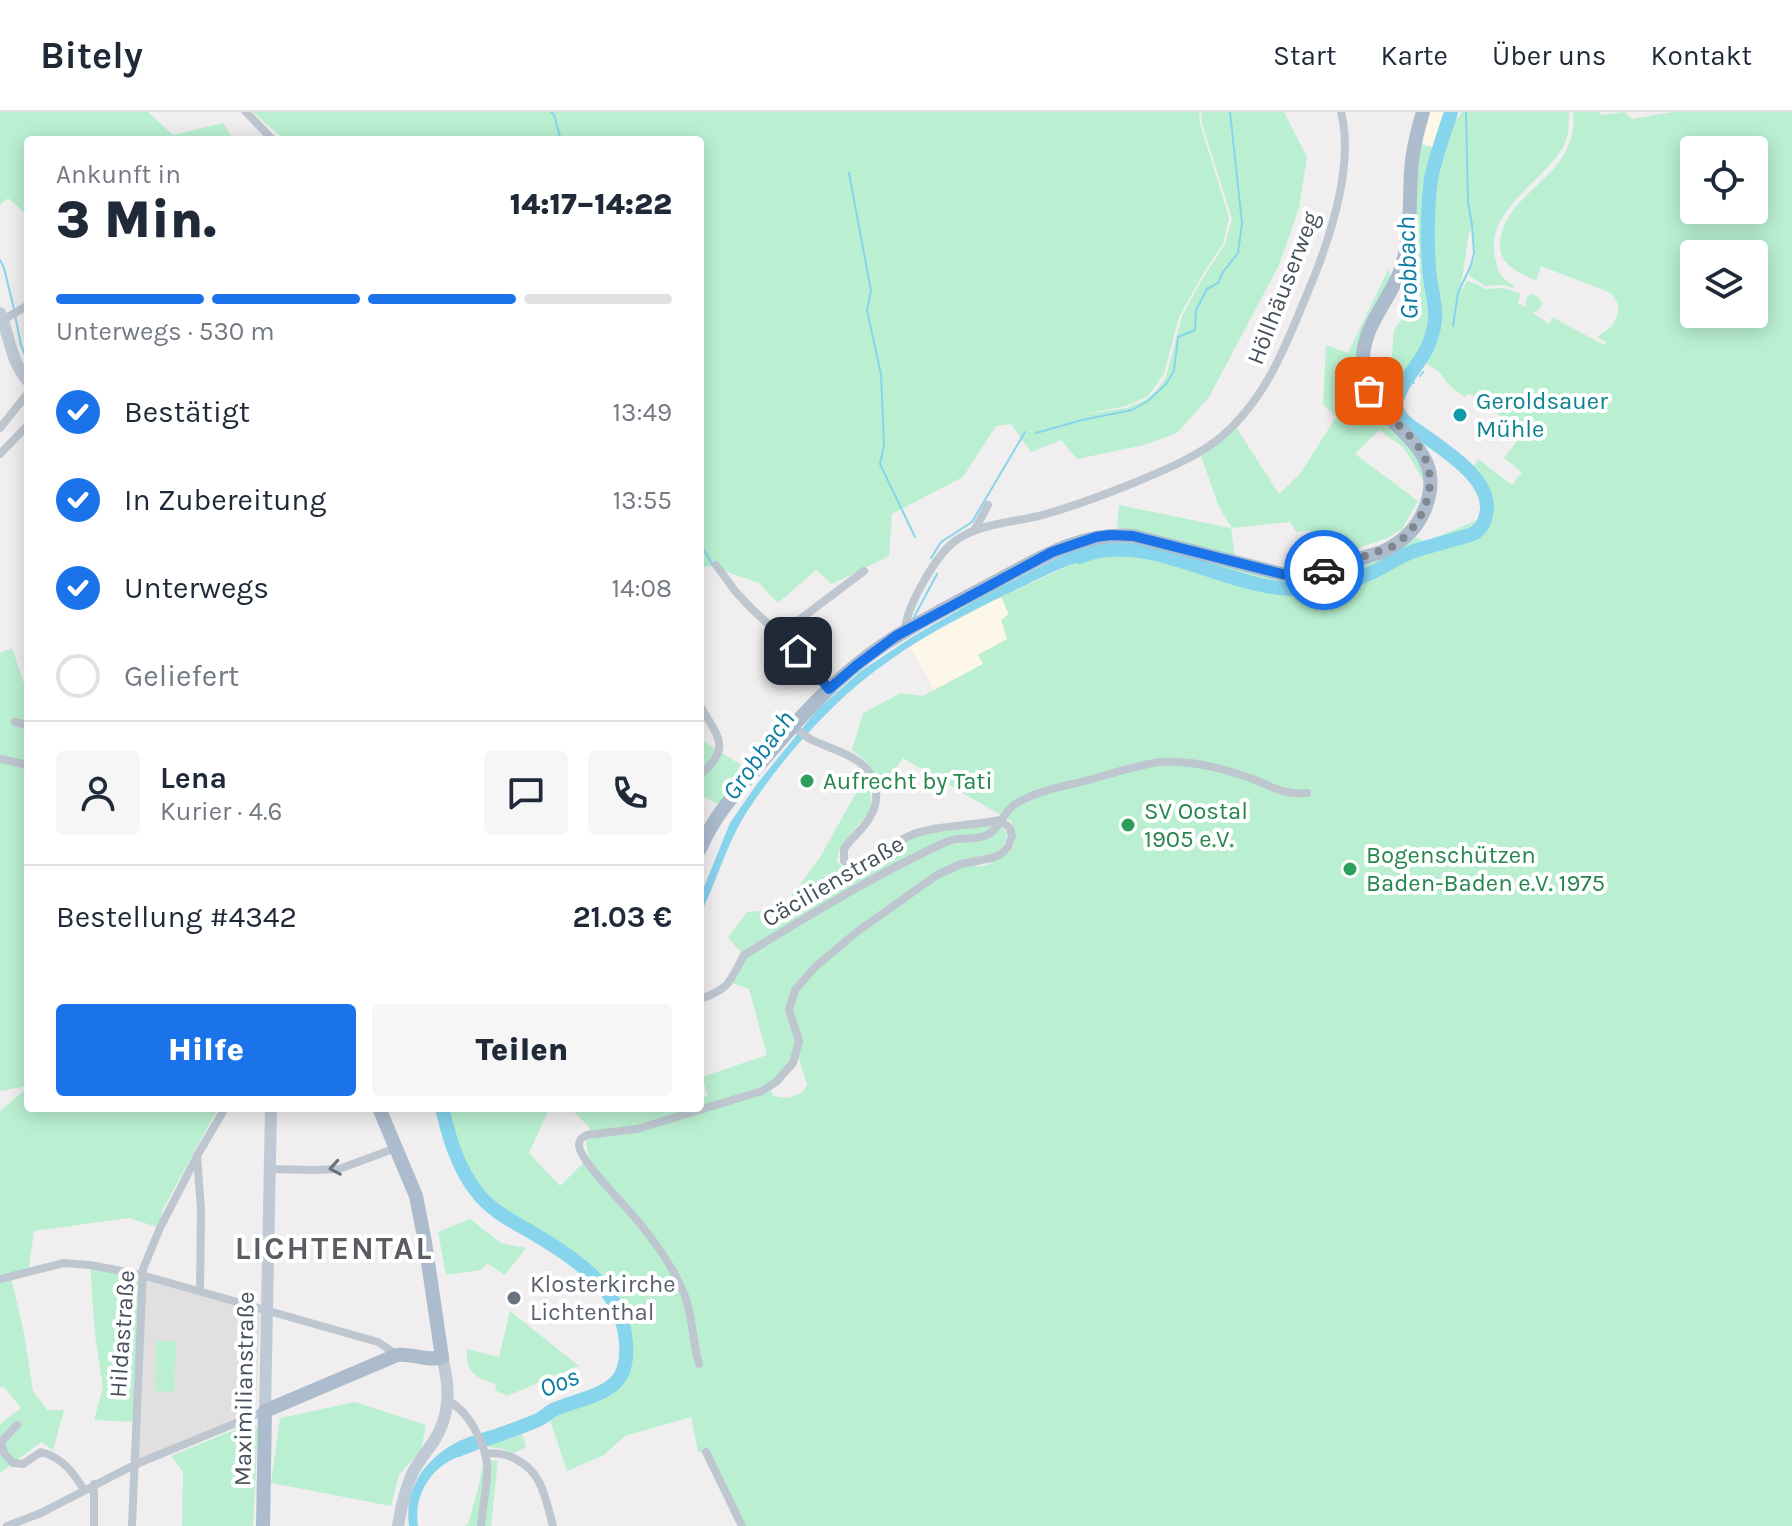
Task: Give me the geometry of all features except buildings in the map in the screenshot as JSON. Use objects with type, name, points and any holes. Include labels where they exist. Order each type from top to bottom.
[{"type":"main road","points":[[704,841],[725,804],[799,731],[829,689],[871,654],[905,631],[1052,552],[1096,537],[1133,536],[1282,574],[1303,575],[1382,552],[1412,531],[1428,499],[1430,472],[1424,455],[1414,441],[1374,399],[1366,383],[1363,358],[1371,329],[1404,256],[1413,150],[1423,112]]},
{"type":"main road","points":[[7,315],[14,359],[24,376]]},
{"type":"main road","name":"Maximilianstraße","points":[[263,1526],[271,1112]]},
{"type":"main road","points":[[381,1112],[415,1192],[448,1380],[444,1418],[436,1438],[415,1468],[398,1526]]},
{"type":"main road","points":[[265,1411],[397,1355],[442,1357]]},
{"type":"street","points":[[246,112],[269,136]]},
{"type":"street","name":"Höllhäuserweg","points":[[905,631],[908,617],[936,560],[961,536],[1055,511],[1175,466],[1213,443],[1245,413],[1277,365],[1335,215],[1344,164],[1345,125],[1341,112]]},
{"type":"street","points":[[1345,125],[1350,112]]},
{"type":"street","points":[[0,428],[24,398]]},
{"type":"street","points":[[0,454],[24,429]]},
{"type":"street","name":"Höllhäuserweg","points":[[974,531],[988,505]]},
{"type":"street","points":[[716,565],[751,608],[783,632],[829,689]]},
{"type":"street","points":[[783,632],[864,571]]},
{"type":"street","points":[[704,712],[716,731],[720,745],[715,760],[704,771]]},
{"type":"street","points":[[15,722],[24,724]]},
{"type":"street","points":[[704,1109],[762,1091],[776,1082],[793,1063],[799,1041],[789,1010],[795,990],[815,967],[858,931],[937,875],[961,864],[1001,854],[1012,836],[1010,828],[1000,820],[924,831],[902,839],[868,866],[854,869],[844,861],[844,849],[872,815],[876,796],[873,779],[857,760],[799,731]]},
{"type":"street","points":[[0,759],[24,764]]},
{"type":"street","name":"Cäcilienstraße","points":[[704,998],[718,993],[730,982],[744,955],[906,860],[951,840],[987,836],[1011,806],[1040,791],[1162,762],[1210,767],[1246,776],[1281,792],[1307,793]]},
{"type":"street","name":"Hildastraße","points":[[132,1526],[142,1275],[160,1228],[223,1112]]},
{"type":"street","points":[[695,1112],[637,1129],[587,1135],[579,1143],[591,1169],[656,1244],[683,1292],[699,1364]]},
{"type":"street","points":[[271,1169],[339,1169],[397,1148]]},
{"type":"street","points":[[197,1156],[201,1209],[200,1291]]},
{"type":"street","points":[[0,1279],[64,1263],[142,1275],[378,1342],[397,1355]]},
{"type":"street","points":[[448,1401],[465,1413],[484,1451],[487,1470],[481,1526]]},
{"type":"street","points":[[7,1526],[41,1513],[134,1465],[265,1411]]},
{"type":"street","points":[[17,1425],[1,1442],[4,1453],[13,1463],[23,1464],[41,1452],[53,1455],[71,1469],[84,1490]]},
{"type":"street","points":[[484,1451],[511,1457],[534,1474],[541,1483],[553,1526]]},
{"type":"street","points":[[706,1452],[742,1526]]},
{"type":"street","points":[[94,1484],[94,1526]]},
{"type":"shaded area","points":[[1429,112],[1449,112],[1438,148],[1420,142]]},
{"type":"shaded area","points":[[1001,597],[1009,614],[1008,639],[979,654],[983,664],[934,690],[910,646]]},
{"type":"shaded area","points":[[142,1275],[260,1309],[256,1415],[134,1465]]},
{"type":"green space","points":[[0,112],[148,112],[173,135],[223,123],[231,136],[24,136],[24,212],[8,198],[0,205]]},
{"type":"green space","points":[[253,112],[1199,112],[1229,218],[1223,244],[1179,317],[1164,374],[1148,396],[1126,406],[1080,415],[1127,408],[1145,400],[1156,391],[1166,377],[1182,316],[1225,244],[1232,219],[1201,112],[1284,112],[1307,157],[1299,208],[1279,265],[1209,397],[1177,433],[1144,445],[1077,459],[1061,440],[1031,452],[1011,424],[996,426],[963,477],[892,514],[889,556],[832,584],[816,570],[778,603],[759,583],[704,567],[704,136],[280,136]]},
{"type":"green space","points":[[1462,112],[1569,112],[1569,126],[1562,149],[1517,198],[1498,226],[1494,241],[1496,263],[1502,277],[1514,286],[1485,286],[1468,275],[1475,257],[1473,228],[1469,232],[1460,293],[1467,281],[1485,289],[1503,288],[1519,293],[1518,303],[1525,307],[1527,297],[1534,294],[1542,303],[1538,311],[1532,312],[1549,324],[1552,317],[1604,345],[1606,342],[1597,337],[1612,326],[1618,313],[1618,304],[1611,293],[1541,266],[1536,281],[1508,264],[1500,249],[1502,230],[1508,218],[1553,169],[1570,143],[1573,112],[1600,112],[1601,115],[1624,112],[1632,119],[1673,112],[1792,112],[1792,1526],[742,1526],[707,1453],[698,1452],[691,1417],[625,1436],[604,1455],[567,1471],[550,1420],[521,1430],[526,1447],[512,1454],[504,1449],[489,1447],[488,1443],[501,1437],[498,1428],[613,1381],[623,1363],[623,1336],[616,1310],[597,1282],[476,1196],[460,1173],[440,1112],[548,1112],[529,1153],[560,1186],[589,1157],[586,1142],[590,1128],[574,1112],[704,1112],[704,1098],[708,1096],[704,1076],[767,1055],[749,989],[730,982],[744,955],[728,938],[747,912],[779,909],[796,890],[819,859],[865,777],[871,794],[870,806],[844,842],[837,861],[849,871],[858,873],[871,868],[911,839],[931,833],[993,825],[987,832],[944,846],[987,839],[1002,826],[1007,834],[998,852],[965,863],[983,866],[1009,852],[1015,842],[1011,821],[903,758],[889,777],[876,777],[866,761],[852,750],[863,713],[901,693],[923,696],[983,664],[978,655],[1007,639],[1001,620],[1009,614],[1001,597],[1096,556],[1091,546],[1128,540],[1293,582],[1328,575],[1393,554],[1416,537],[1425,542],[1482,518],[1495,504],[1473,467],[1478,459],[1512,485],[1522,472],[1504,458],[1518,440],[1502,425],[1507,421],[1469,393],[1465,397],[1420,359],[1401,384],[1390,375],[1394,331],[1417,294],[1407,288],[1416,266],[1409,262],[1420,144],[1441,150],[1451,117],[1458,118]],"holes":[[[799,1059],[807,1084],[803,1092],[788,1098],[773,1096],[771,1088]]]},
{"type":"green space","points":[[1389,268],[1391,282],[1358,353],[1355,375],[1366,399],[1380,418],[1418,454],[1425,483],[1404,448],[1379,430],[1355,454],[1418,501],[1402,529],[1385,539],[1329,558],[1323,545],[1309,530],[1296,532],[1290,522],[1232,528],[1219,507],[1201,456],[1236,427],[1279,494],[1300,474],[1336,417],[1323,404],[1326,345],[1348,353]]},
{"type":"green space","points":[[1119,505],[1231,528],[1235,556],[1117,527]]},
{"type":"green space","points":[[12,648],[24,684],[24,1087],[0,1091],[0,653]]},
{"type":"green space","points":[[704,742],[746,768],[718,804],[704,797]]},
{"type":"green space","points":[[24,1090],[24,1112],[216,1112],[162,1211],[160,1228],[129,1218],[34,1231],[29,1267],[11,1277],[33,1391],[47,1410],[64,1410],[53,1450],[41,1442],[0,1473],[0,1424],[21,1408],[3,1386],[0,1388],[0,1111]]},
{"type":"green space","points":[[470,1219],[501,1243],[526,1248],[505,1275],[487,1263],[481,1270],[446,1275],[438,1232]]},
{"type":"green space","points":[[90,1265],[142,1275],[136,1422],[94,1420],[103,1388]]},
{"type":"green space","points":[[510,1311],[579,1366],[507,1396],[495,1390],[496,1384],[473,1373],[468,1364],[467,1349],[499,1357]]},
{"type":"green space","points":[[156,1341],[176,1341],[174,1392],[155,1391]]},
{"type":"green space","points":[[355,1402],[426,1425],[421,1450],[399,1475],[391,1506],[271,1483],[280,1418]]},
{"type":"green space","points":[[251,1423],[258,1428],[253,1526],[182,1526],[183,1472],[171,1456]]},
{"type":"green space","points":[[484,1460],[498,1461],[491,1526],[464,1526],[468,1524]]},
{"type":"water","points":[[1091,546],[1096,556],[1029,583],[918,641],[870,675],[831,709],[778,768],[748,810],[704,906],[704,887],[730,823],[817,710],[861,671],[912,637],[1068,553]]},
{"type":"water","points":[[472,1436],[477,1450],[450,1461],[432,1475],[420,1499],[418,1526],[409,1526],[411,1496],[424,1470],[445,1450]]},
{"type":"waterway","points":[[551,112],[560,136]]},
{"type":"waterway","points":[[1036,433],[1132,410],[1148,401],[1166,384],[1174,371],[1178,337],[1195,330],[1196,310],[1207,289],[1218,283],[1238,253],[1242,223],[1230,112]]},
{"type":"waterway","name":"Grobbach","points":[[1079,557],[1104,550],[1130,550],[1267,586],[1309,588],[1359,578],[1414,551],[1473,534],[1480,528],[1487,502],[1476,479],[1455,458],[1404,420],[1397,409],[1398,395],[1423,356],[1434,327],[1428,245],[1430,191],[1451,112]]},
{"type":"waterway","points":[[1453,326],[1458,293],[1474,253],[1468,202],[1466,112]]},
{"type":"waterway","points":[[849,173],[871,291],[867,310],[881,374],[884,445],[880,464],[915,537]]},
{"type":"waterway","points":[[0,260],[14,309]]},
{"type":"waterway","points":[[15,315],[24,352]]},
{"type":"waterway","points":[[1420,376],[1423,372]]},
{"type":"waterway","name":"Grobbach","points":[[1405,384],[1414,383]]},
{"type":"waterway","points":[[931,558],[941,542],[972,522],[1025,432]]},
{"type":"waterway","points":[[704,550],[712,564]]},
{"type":"waterway","points":[[913,619],[937,574]]},
{"type":"waterway","name":"Oos","points":[[443,1112],[459,1163],[470,1183],[495,1210],[564,1252],[594,1277],[616,1306],[623,1324],[626,1348],[622,1374],[608,1388],[553,1410],[530,1424],[458,1450]]},
{"type":"way so far","points":[[1324,570],[1394,546],[1412,531],[1428,499],[1430,472],[1424,455],[1381,409],[1369,391]]},
{"type":"place","name":"Geroldsauer Mühle","points":[[1460,415]]},
{"type":"place","name":"Aufrecht by Tati","points":[[807,781]]},
{"type":"place","name":"SV Oostal 1905 e.V.","points":[[1128,825]]},
{"type":"place","name":"Bogenschützen Baden-Baden e.V. 1975","points":[[1350,869]]},
{"type":"place","name":"Klosterkirche Lichtenthal","points":[[514,1298]]},
{"type":"district","name":"LICHTENTAL","points":[[334,1248]]},
{"type":"route","points":[[798,651],[829,689],[842,676],[901,634],[1052,552],[1086,539],[1110,535],[1133,536],[1282,574],[1303,575],[1324,570]]}]
